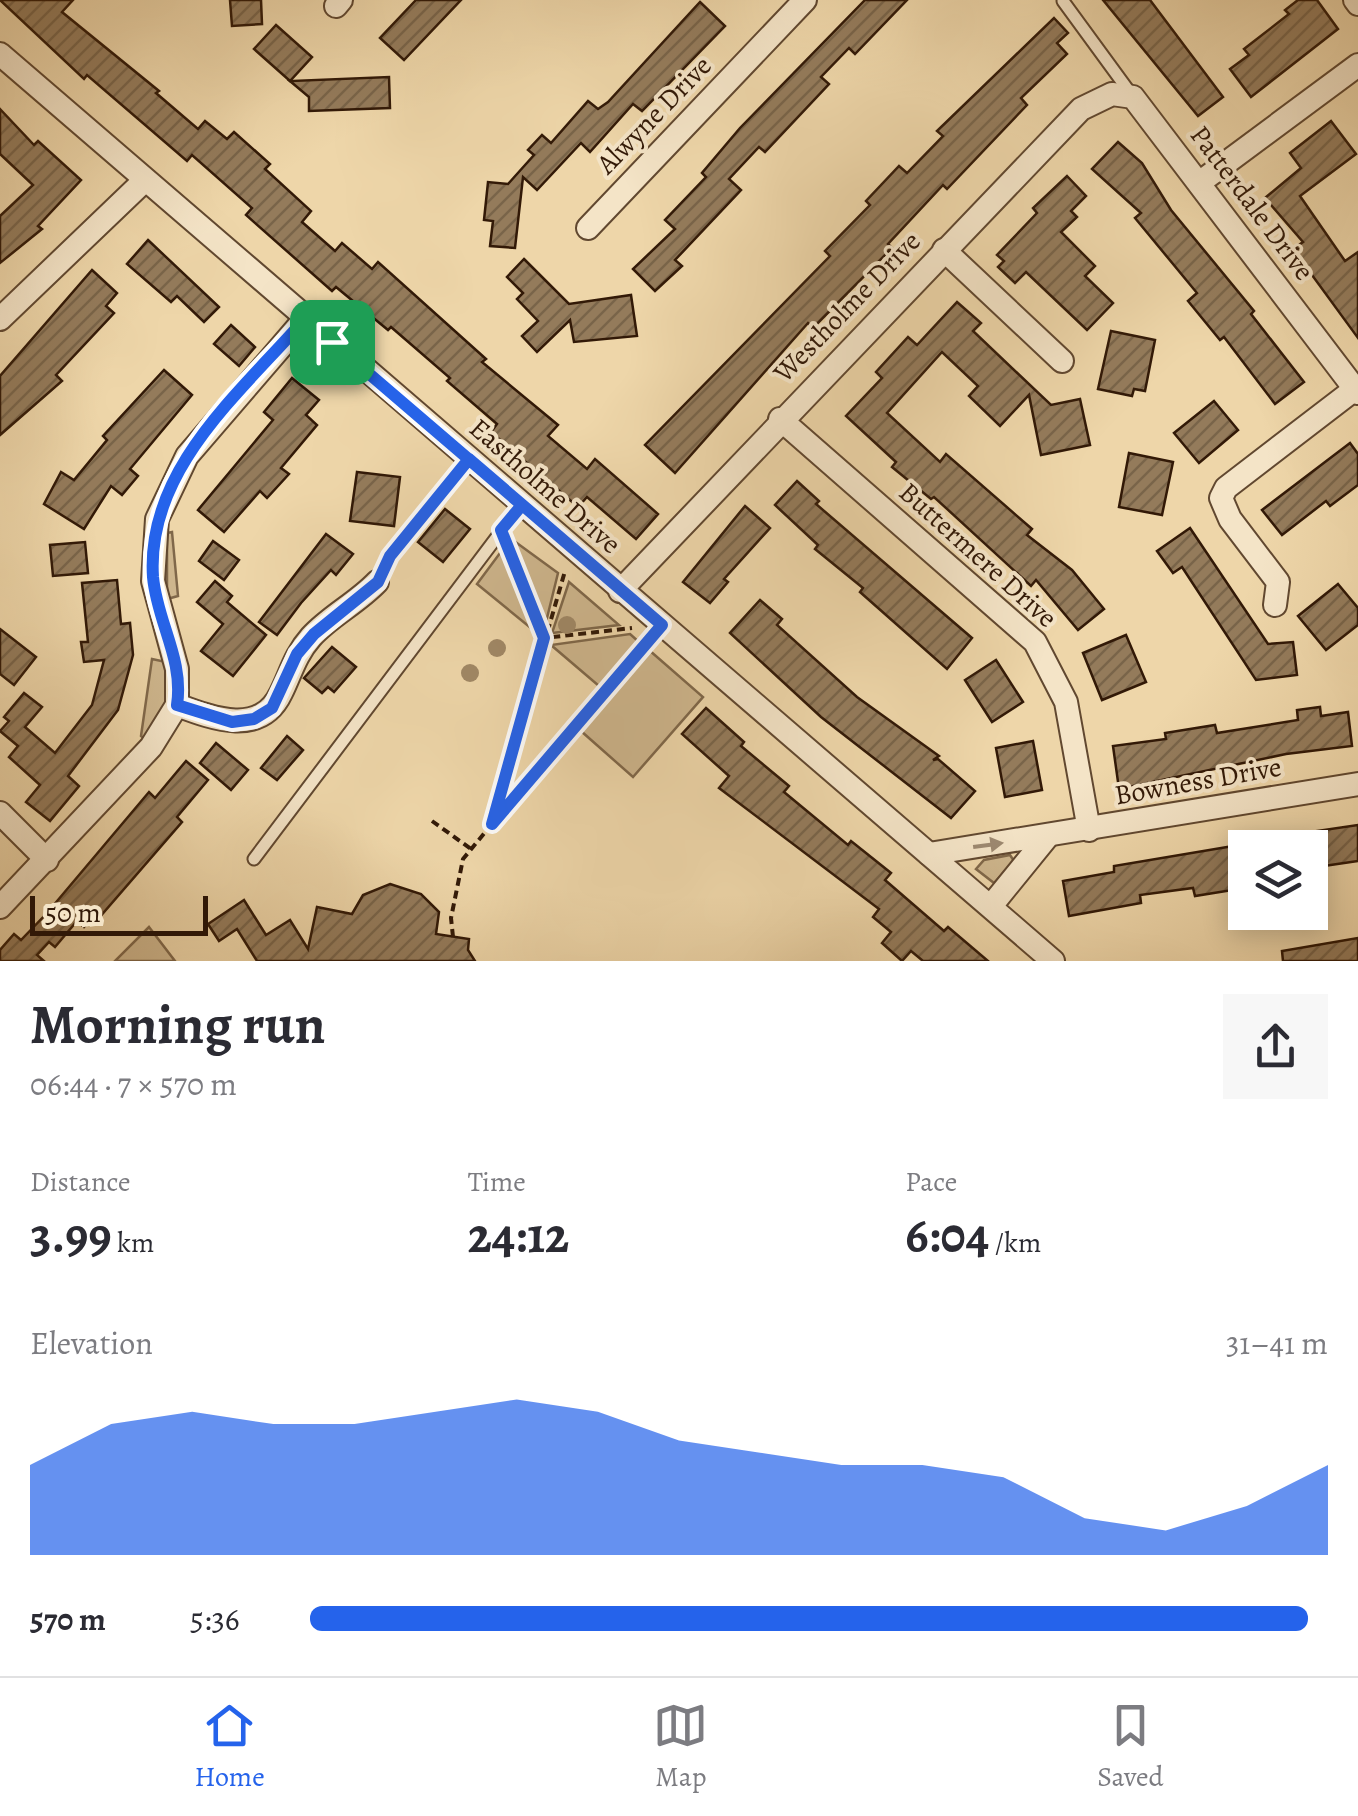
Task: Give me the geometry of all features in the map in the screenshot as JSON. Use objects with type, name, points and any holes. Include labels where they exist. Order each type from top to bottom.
[{"type":"street","name":"Alwyne Drive","points":[[588,228],[805,0]]},
{"type":"street","name":"Eastholme Drive","points":[[0,54],[143,182],[1053,961]]},
{"type":"street","points":[[1200,183],[1358,64]]},
{"type":"street","name":"Westholme Drive","points":[[620,590],[780,418],[1081,108],[1112,94],[1133,97]]},
{"type":"street","name":"Patterdale Drive","points":[[1133,97],[1356,391]]},
{"type":"street","points":[[0,318],[143,182]]},
{"type":"street","points":[[944,250],[1062,362]]},
{"type":"street","points":[[0,906],[150,747],[177,705],[178,669],[154,582],[157,519],[187,456],[304,320]]},
{"type":"street","points":[[1285,590],[1230,519],[1222,498],[1226,488],[1356,391]]},
{"type":"street","name":"Buttermere Drive","points":[[780,418],[1035,642],[1066,702],[1089,830]]},
{"type":"street","points":[[177,705],[232,722],[254,719],[272,708],[305,644],[370,604],[378,582]]},
{"type":"street","name":"Bowness Drive","points":[[930,854],[1358,784]]},
{"type":"street","points":[[0,813],[46,860]]},
{"type":"street","points":[[992,906],[1048,837]]},
{"type":"lane","points":[[1063,1],[1133,97]]},
{"type":"lane","points":[[254,858],[522,505]]},
{"type":"path","points":[[378,582],[390,556],[469,459]]},
{"type":"path","points":[[501,530],[544,638]]},
{"type":"path","points":[[492,824],[566,566],[580,581],[594,567]]},
{"type":"path","points":[[544,638],[662,625]]},
{"type":"path","points":[[453,936],[451,918],[463,859],[662,625]]},
{"type":"path","points":[[432,821],[471,849]]},
{"type":"shaded area","points":[[172,532],[178,596],[167,599],[167,533]]},
{"type":"shaded area","points":[[510,538],[558,573],[546,622]]},
{"type":"shaded area","points":[[503,549],[537,633],[477,584]]},
{"type":"shaded area","points":[[569,582],[619,625],[552,633]]},
{"type":"shaded area","points":[[630,634],[639,642],[599,686],[551,645]]},
{"type":"shaded area","points":[[649,650],[703,697],[633,777],[581,731]]},
{"type":"shaded area","points":[[152,659],[166,662],[170,697],[146,740],[141,736]]},
{"type":"shaded area","points":[[1010,855],[1014,861],[994,883],[976,869],[984,860]]},
{"type":"shaded area","points":[[149,927],[175,961],[115,961]]},
{"type":"building","points":[[0,0],[73,0],[62,12],[159,91],[156,93],[198,129],[205,121],[227,139],[234,132],[270,164],[265,169],[311,211],[302,222],[335,251],[342,243],[372,269],[378,262],[486,359],[482,362],[558,425],[548,436],[587,469],[595,459],[658,514],[636,539],[587,497],[578,507],[491,432],[497,424],[447,381],[450,378],[391,327],[388,330],[336,287],[332,291],[246,215],[252,208],[192,155],[187,161],[87,75],[84,79]]},
{"type":"building","points":[[230,0],[261,0],[262,24],[232,26]]},
{"type":"building","points":[[416,0],[461,0],[404,60],[380,38]]},
{"type":"building","points":[[865,0],[907,0],[855,54],[849,48],[821,77],[829,84],[765,152],[759,147],[729,179],[741,190],[675,260],[682,266],[655,291],[633,269],[675,229],[665,220],[706,177],[702,173],[740,128]]},
{"type":"building","points":[[1103,0],[1150,0],[1223,97],[1198,116]]},
{"type":"building","points":[[1298,0],[1317,0],[1338,29],[1251,97],[1230,69],[1249,55],[1244,49],[1289,14],[1285,10]]},
{"type":"building","points":[[700,2],[725,26],[642,111],[633,104],[590,152],[581,143],[537,190],[523,177],[515,248],[490,246],[493,221],[484,220],[488,182],[508,184],[534,155],[528,150],[542,135],[551,143],[588,101],[598,109],[608,102]]},
{"type":"building","points":[[1054,18],[1068,33],[1057,43],[1067,54],[1021,98],[1027,105],[947,189],[943,185],[888,244],[892,248],[813,328],[808,323],[675,473],[645,445],[830,256],[825,251],[870,205],[866,201],[899,166],[907,173],[943,136],[937,131]]},
{"type":"building","points":[[276,25],[312,57],[290,81],[254,49]]},
{"type":"building","points":[[389,77],[390,108],[309,111],[309,97],[290,81]]},
{"type":"building","points":[[0,109],[34,145],[38,141],[81,180],[38,226],[42,229],[0,263],[0,216],[33,185],[0,154]]},
{"type":"building","points":[[1331,121],[1356,154],[1300,196],[1345,261],[1358,252],[1358,338],[1293,249],[1303,242],[1265,198],[1301,168],[1290,153]]},
{"type":"building","points":[[1118,142],[1142,163],[1171,210],[1254,311],[1251,314],[1304,382],[1275,404],[1224,337],[1220,340],[1188,301],[1197,293],[1135,218],[1141,213],[1092,169]]},
{"type":"building","points":[[1067,176],[1086,196],[1071,211],[1077,217],[1061,232],[1095,266],[1085,276],[1113,303],[1087,330],[1026,272],[1015,283],[998,267],[1004,261],[997,255],[1037,213],[1033,208]]},
{"type":"building","points":[[148,240],[219,307],[204,322],[177,296],[171,302],[127,264]]},
{"type":"building","points":[[524,259],[569,304],[631,295],[637,336],[574,342],[570,320],[537,352],[522,336],[538,321],[517,299],[523,293],[507,277]]},
{"type":"building","points":[[92,270],[117,293],[106,306],[114,313],[56,375],[62,381],[0,435],[0,376]]},
{"type":"building","points":[[957,302],[981,323],[973,331],[1051,405],[1080,399],[1090,445],[1041,455],[1029,395],[1000,426],[969,396],[978,386],[942,352],[887,413],[940,462],[946,454],[1032,529],[1027,535],[1072,570],[1104,609],[1078,630],[1036,580],[1031,586],[934,497],[931,499],[892,467],[896,462],[846,416],[882,378],[876,372],[908,337],[917,345]]},
{"type":"building","points":[[231,325],[255,347],[239,366],[214,344]]},
{"type":"building","points":[[1111,331],[1155,340],[1145,391],[1134,389],[1132,396],[1098,389]]},
{"type":"building","points":[[164,370],[192,395],[130,469],[138,476],[122,495],[111,486],[84,529],[44,504],[61,472],[74,480],[107,440],[103,436]]},
{"type":"building","points":[[292,378],[319,400],[306,415],[317,425],[281,468],[289,474],[267,498],[260,491],[224,532],[198,510],[273,420],[264,412]]},
{"type":"building","points":[[1214,401],[1238,430],[1199,463],[1174,433]]},
{"type":"building","points":[[1350,443],[1358,454],[1358,485],[1330,506],[1326,501],[1282,535],[1262,510]]},
{"type":"building","points":[[1129,453],[1173,462],[1162,515],[1119,507]]},
{"type":"building","points":[[357,472],[400,477],[394,526],[350,521]]},
{"type":"building","points":[[797,481],[819,501],[816,504],[972,638],[947,669],[860,592],[863,588],[815,549],[818,545],[775,505]]},
{"type":"building","points":[[745,506],[770,528],[724,579],[728,582],[710,603],[683,582]]},
{"type":"building","points":[[445,509],[470,529],[443,562],[418,542]]},
{"type":"building","points":[[1190,528],[1268,644],[1293,642],[1297,675],[1256,680],[1182,567],[1173,573],[1157,551]]},
{"type":"building","points":[[326,534],[353,554],[336,575],[331,570],[277,635],[259,622]]},
{"type":"building","points":[[213,541],[239,560],[224,580],[199,561]]},
{"type":"building","points":[[85,542],[88,573],[53,576],[50,545]]},
{"type":"building","points":[[117,580],[121,624],[130,623],[133,655],[118,710],[68,776],[79,786],[50,821],[26,802],[40,785],[9,757],[18,746],[0,731],[9,721],[4,717],[24,693],[42,707],[25,727],[55,753],[92,705],[104,660],[84,662],[81,642],[88,642],[82,583]]},
{"type":"building","points":[[215,581],[232,596],[227,602],[266,635],[233,676],[201,651],[223,624],[197,602]]},
{"type":"building","points":[[1338,584],[1358,608],[1358,625],[1326,650],[1298,616]]},
{"type":"building","points":[[760,600],[782,619],[777,625],[857,697],[939,756],[933,760],[938,759],[975,791],[951,818],[821,717],[730,633]]},
{"type":"building","points":[[0,629],[36,657],[14,685],[0,674]]},
{"type":"building","points":[[1126,635],[1146,682],[1102,700],[1083,653]]},
{"type":"building","points":[[332,647],[356,667],[334,692],[328,687],[322,693],[304,678]]},
{"type":"building","points":[[996,660],[1023,702],[992,722],[965,680]]},
{"type":"building","points":[[1320,707],[1321,716],[1348,712],[1352,746],[1286,754],[1119,789],[1113,746],[1166,739],[1165,733],[1215,725],[1217,733],[1298,720],[1297,710]]},
{"type":"building","points":[[706,708],[744,742],[741,746],[789,786],[784,792],[848,845],[851,841],[891,873],[885,880],[944,931],[948,927],[988,961],[923,961],[911,951],[902,961],[882,943],[891,932],[873,917],[879,909],[719,788],[729,776],[682,734]]},
{"type":"building","points":[[287,736],[303,750],[277,780],[261,768]]},
{"type":"building","points":[[1033,741],[1042,790],[1005,797],[996,748]]},
{"type":"building","points":[[216,743],[248,770],[231,790],[200,763]]},
{"type":"building","points":[[186,761],[208,780],[177,817],[182,822],[98,919],[94,916],[84,927],[77,921],[55,947],[49,942],[37,955],[44,961],[0,961],[0,950],[14,934],[21,940],[149,792],[155,798]]},
{"type":"building","points":[[1358,825],[1358,861],[1328,865],[1328,830],[1324,830]]},
{"type":"building","points":[[1228,847],[1228,891],[1195,896],[1193,888],[1140,895],[1141,903],[1069,916],[1063,881],[1114,872],[1114,866]]},
{"type":"building","points":[[390,884],[421,894],[439,912],[436,934],[469,939],[468,950],[475,961],[257,961],[237,929],[219,941],[208,924],[244,900],[266,935],[290,920],[308,949],[317,907],[352,914],[363,895]]},
{"type":"building","points":[[1358,938],[1358,961],[1283,961],[1282,951]]},
{"type":"route","points":[[332,342],[304,320],[209,428],[168,488],[157,519],[154,582],[178,669],[177,705],[232,722],[254,719],[272,708],[297,654],[314,634],[361,600],[378,582],[390,556],[469,459],[662,625],[492,824],[544,638],[501,530],[522,505],[469,459],[332,342]]}]
